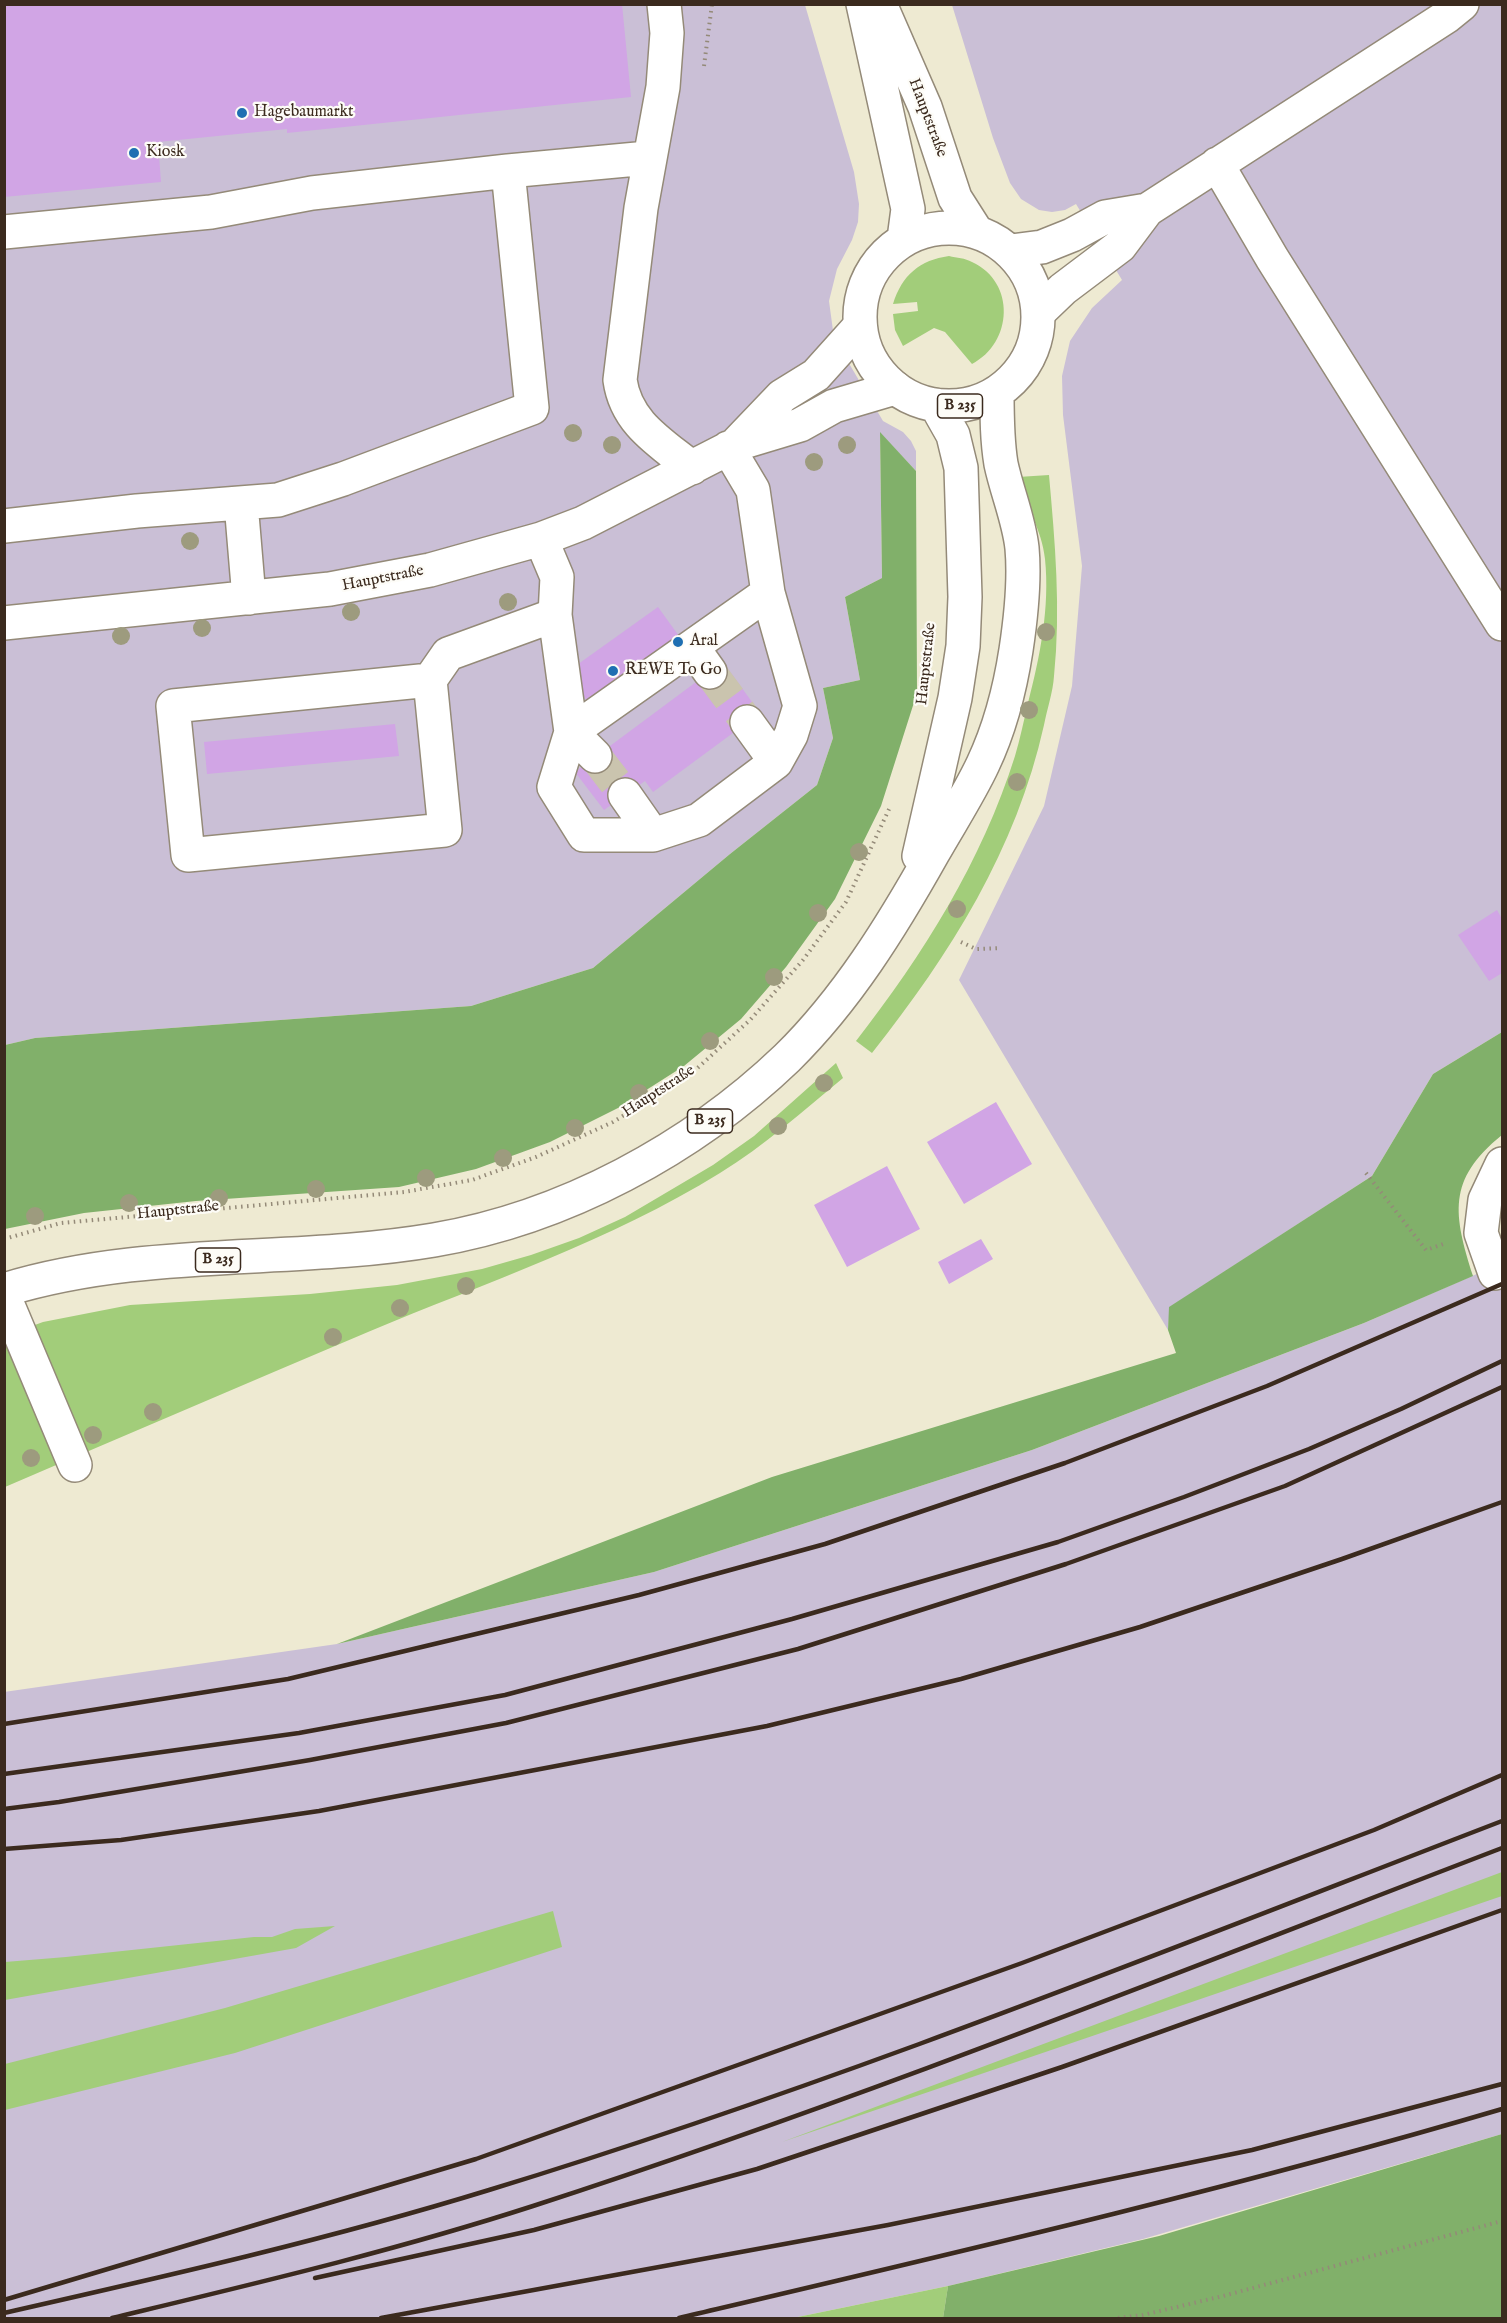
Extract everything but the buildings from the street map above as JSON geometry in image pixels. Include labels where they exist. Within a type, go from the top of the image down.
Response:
[{"type":"main road","points":[[664,4],[667,33],[663,87],[648,158],[620,380],[622,395],[636,421],[692,468]]},
{"type":"main road","name":"Hauptstraße","points":[[863,4],[908,209],[904,239]]},
{"type":"main road","name":"Hauptstraße","points":[[880,4],[925,107],[956,198],[975,231]]},
{"type":"main road","points":[[1039,312],[1063,289],[1120,246],[1147,210],[1446,17],[1462,4]]},
{"type":"main road","points":[[4,232],[211,212],[312,193],[648,158]]},
{"type":"main road","points":[[1217,164],[1272,258],[1503,624]]},
{"type":"main road","points":[[4,526],[137,511],[278,500],[532,408],[508,171]]},
{"type":"main road","points":[[1011,251],[1042,247],[1105,217],[1147,210]]},
{"type":"main road","name":"B 235","points":[[957,228],[975,231],[994,239],[1011,251],[1031,280],[1039,312],[1037,337],[1028,360],[1014,380],[997,393],[978,402],[957,406],[936,405],[915,399],[895,388],[882,376],[871,361],[864,344],[860,326],[861,301],[869,276],[884,255],[904,239],[921,231],[957,228]]},
{"type":"main road","name":"Hauptstraße","points":[[733,446],[782,396],[816,375],[860,326]]},
{"type":"main road","name":"Hauptstraße","points":[[4,623],[330,589],[430,570],[541,539],[583,523],[733,446],[800,425],[834,406],[895,388]]},
{"type":"main road","name":"Hauptstraße","points":[[4,1290],[27,1283],[119,1265],[295,1255],[433,1240],[473,1232],[533,1214],[591,1191],[645,1163],[745,1096],[789,1056],[865,965],[909,895],[984,763],[1008,697],[1021,600],[1022,546],[1001,464],[996,428],[997,393]]},
{"type":"main road","name":"Hauptstraße","points":[[909,895],[956,698],[963,646],[965,597],[961,468],[953,435],[936,405]]},
{"type":"main road","points":[[541,539],[556,577],[555,615],[571,732],[554,787],[584,835],[653,835],[699,820],[776,762],[791,735],[800,705],[768,593],[753,490],[733,446]]},
{"type":"main road","points":[[241,503],[249,598]]},
{"type":"main road","points":[[571,732],[701,660],[768,593]]},
{"type":"main road","points":[[430,681],[173,705],[188,855],[445,830],[430,681],[448,654],[555,615]]},
{"type":"main road","points":[[747,722],[776,762]]},
{"type":"main road","points":[[571,732],[595,756]]},
{"type":"main road","points":[[625,795],[653,835]]},
{"type":"main road","points":[[1496,1273],[1481,1233],[1485,1200],[1503,1164]]},
{"type":"main road","points":[[4,1296],[75,1465]]},
{"type":"path","name":"Hauptstraße","points":[[4,1239],[61,1222],[404,1192],[472,1180],[536,1157],[613,1122],[691,1074],[750,1020],[803,960],[846,902],[894,799]]},
{"type":"path","points":[[962,942],[975,949],[1001,948]]},
{"type":"path","points":[[1366,1173],[1426,1250],[1448,1243]]},
{"type":"path","points":[[1118,2319],[1223,2296],[1503,2220]]},
{"type":"shaded area","points":[[5,5],[805,5],[854,172],[859,204],[858,222],[852,240],[837,269],[829,301],[834,338],[883,421],[903,432],[911,441],[916,451],[916,471],[880,433],[882,578],[845,597],[860,680],[823,688],[833,738],[817,785],[593,968],[471,1006],[35,1038],[5,1045]]},
{"type":"shaded area","points":[[952,5],[1502,5],[1502,1032],[1433,1074],[1372,1176],[1170,1307],[1168,1330],[959,980],[1044,806],[1072,686],[1082,566],[1063,415],[1062,376],[1070,341],[1092,308],[1122,280],[1076,204],[1065,210],[1052,212],[1039,210],[1021,199],[1010,183],[993,138]]},
{"type":"shaded area","points":[[1502,1263],[1502,2134],[1143,2239],[948,2286],[793,2318],[5,2318],[4,1692],[337,1644],[654,1572],[1032,1450],[1364,1323]]},
{"type":"green space","points":[[949,256],[969,261],[986,271],[996,283],[1002,298],[1004,313],[1002,328],[986,354],[972,364],[945,332],[934,328],[903,346],[895,330],[893,314],[918,311],[917,302],[893,304],[901,285],[921,265]]},
{"type":"green space","points":[[880,432],[916,471],[917,693],[881,806],[835,899],[786,967],[741,1019],[684,1066],[618,1108],[550,1142],[476,1169],[399,1187],[196,1201],[84,1213],[5,1229],[5,1045],[35,1038],[471,1006],[593,968],[817,785],[833,738],[823,688],[860,680],[845,597],[882,578]]},
{"type":"green space","points":[[1049,475],[1056,576],[1056,651],[1052,688],[1032,771],[998,857],[977,898],[928,977],[872,1053],[856,1041],[904,975],[948,906],[986,833],[1015,756],[1040,650],[1046,595],[1043,548],[1018,477]]},
{"type":"green space","points":[[1502,1032],[1502,1135],[1471,1167],[1463,1183],[1459,1200],[1462,1235],[1473,1276],[1364,1323],[1032,1450],[654,1572],[337,1644],[772,1477],[1176,1353],[1168,1330],[1169,1307],[1372,1176],[1433,1074]]},
{"type":"green space","points":[[836,1063],[843,1078],[768,1140],[720,1173],[635,1220],[5,1487],[5,1336],[43,1322],[130,1305],[310,1294],[397,1285],[482,1269],[531,1255],[579,1238],[625,1217],[713,1165],[754,1136]]},
{"type":"green space","points":[[1502,1872],[1502,1896],[782,2142]]},
{"type":"green space","points":[[553,1911],[562,1947],[235,2053],[5,2110],[5,2064],[225,2008]]},
{"type":"green space","points":[[335,1926],[296,1948],[5,2000],[5,1962],[272,1937],[295,1929]]},
{"type":"green space","points":[[1502,2134],[1502,2318],[943,2318],[948,2286],[1159,2236]]},
{"type":"green space","points":[[948,2286],[943,2318],[793,2318]]},
{"type":"tunnel","points":[[710,672],[747,722]]},
{"type":"tunnel","points":[[595,756],[625,795]]},
{"type":"railway","points":[[4,1724],[288,1679],[639,1595],[825,1544],[1065,1463],[1267,1386],[1502,1284]]},
{"type":"railway","points":[[4,1774],[299,1733],[505,1695],[792,1619],[1058,1542],[1184,1497],[1309,1449],[1502,1361]]},
{"type":"railway","points":[[4,1809],[310,1760],[506,1723],[798,1649],[1066,1564],[1285,1486],[1502,1387]]},
{"type":"railway","points":[[4,1849],[121,1840],[319,1811],[767,1726],[961,1679],[1140,1627],[1502,1502]]},
{"type":"railway","points":[[4,2300],[476,2159],[1022,1963],[1374,1830],[1502,1775]]},
{"type":"railway","points":[[4,2313],[187,2271],[369,2225],[618,2149],[745,2106],[999,2014],[1502,1821]]},
{"type":"railway","points":[[112,2318],[428,2238],[655,2165],[899,2079],[1502,1848]]},
{"type":"railway","points":[[315,2278],[534,2230],[757,2169],[1062,2067],[1502,1910]]},
{"type":"railway","points":[[381,2318],[888,2225],[1252,2150],[1502,2084]]},
{"type":"railway","points":[[679,2318],[1195,2193],[1502,2109]]},
{"type":"place","name":"Hagebaumarkt","points":[[242,113]]},
{"type":"place","name":"Kiosk","points":[[134,153]]},
{"type":"place","name":"Aral","points":[[678,642]]},
{"type":"place","name":"REWE To Go","points":[[613,671]]}]
